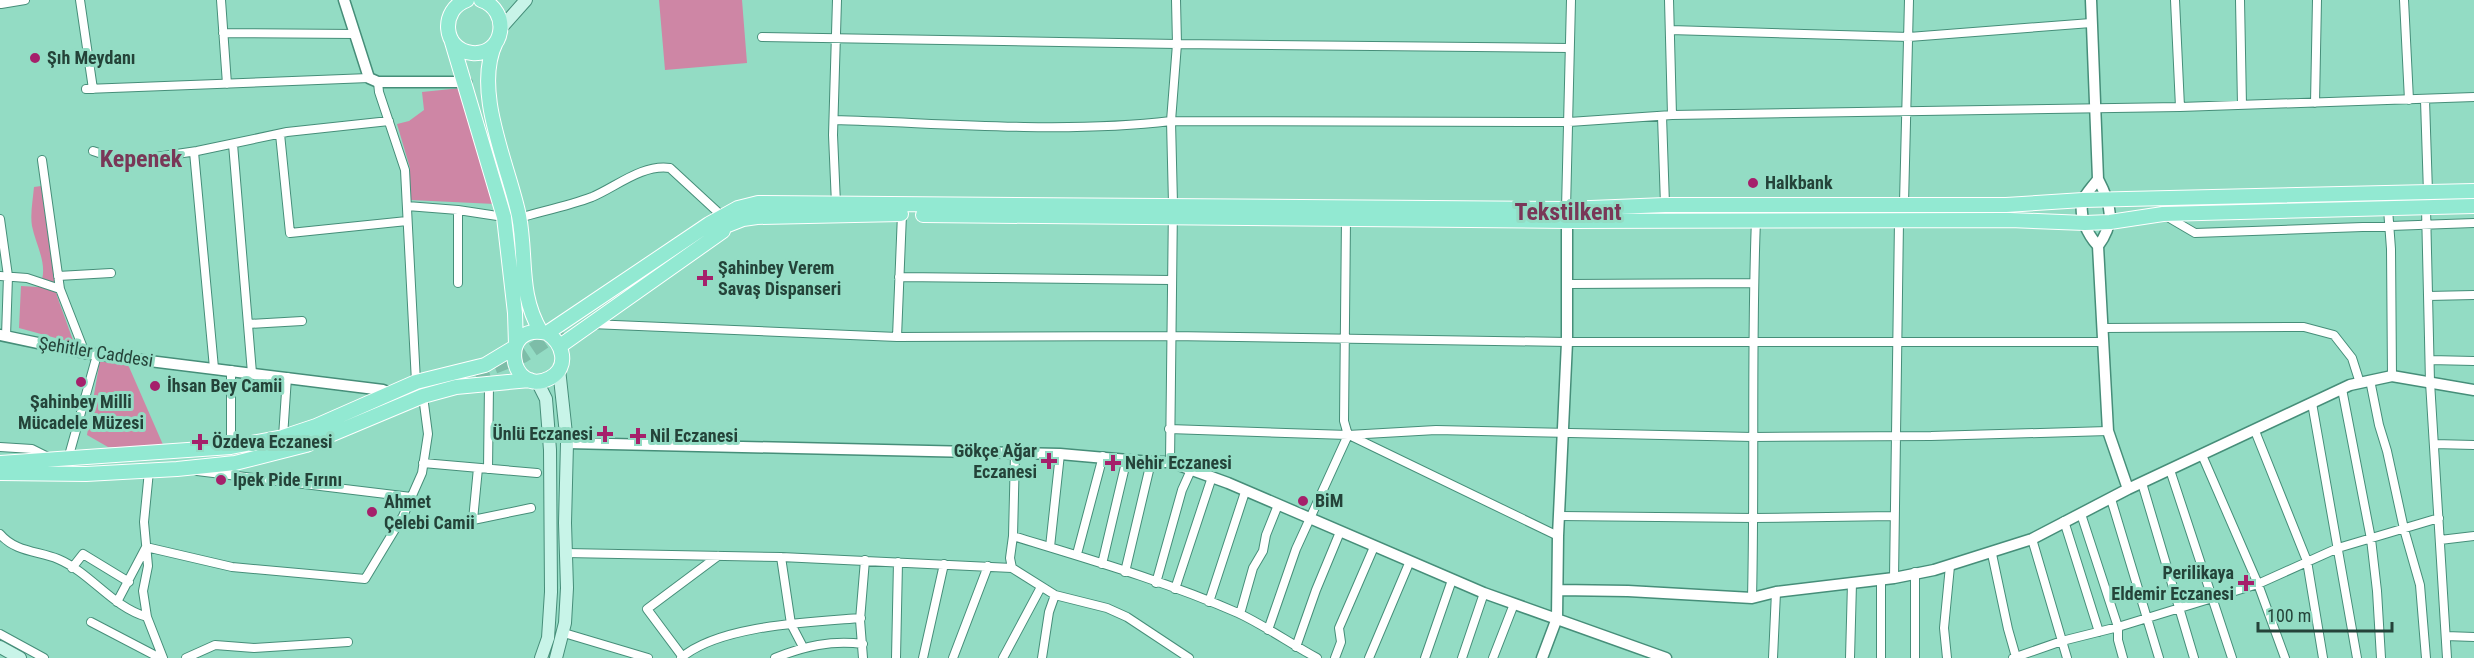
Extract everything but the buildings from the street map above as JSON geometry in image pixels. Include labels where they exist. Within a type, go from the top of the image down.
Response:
[{"type":"main road","points":[[441,0],[451,12]]},
{"type":"main road","points":[[467,0],[451,12],[447,22],[448,33],[466,82],[504,217],[515,313],[514,363],[523,376],[534,381],[546,399],[550,450],[551,592],[548,638],[541,658]]},
{"type":"main road","points":[[485,0],[498,11],[502,27]]},
{"type":"main road","points":[[526,0],[502,27],[489,57],[491,111],[519,218],[526,298],[531,314],[544,332],[555,338],[563,353],[559,369],[567,443],[567,588],[564,633],[556,658]]},
{"type":"main road","points":[[452,42],[466,52],[474,53],[483,52],[496,42]]},
{"type":"main road","points":[[701,235],[743,219],[757,217],[1173,211],[1346,219],[1567,215],[1665,205],[1904,203],[2006,205],[2083,200],[2474,191]]},
{"type":"main road","points":[[0,463],[231,447],[283,437],[316,426],[416,382],[485,365],[515,346],[522,337],[531,332],[544,332],[722,216],[738,208],[758,203],[1756,220],[2010,220],[2085,223],[2110,222],[2163,214],[2474,206]]},
{"type":"main road","points":[[568,326],[738,208]]},
{"type":"main road","points":[[560,346],[705,243],[741,221],[757,217]]},
{"type":"main road","points":[[0,473],[86,474],[235,463],[306,445],[423,396],[456,387],[547,380],[559,369]]},
{"type":"main road","points":[[0,473],[119,464],[221,453],[267,445]]},
{"type":"main road","points":[[25,461],[119,464]]},
{"type":"main road","points":[[0,647],[20,658]]},
{"type":"street","points":[[0,1],[1,4],[25,0]]},
{"type":"street","points":[[80,0],[89,89],[374,80],[466,82]]},
{"type":"street","points":[[221,0],[227,84]]},
{"type":"street","points":[[344,0],[355,34],[379,92],[405,170],[416,382]]},
{"type":"street","points":[[836,204],[834,120],[837,0]]},
{"type":"street","points":[[1170,462],[1173,211],[1171,121],[1177,44],[1176,0]]},
{"type":"street","points":[[1542,658],[1557,618],[1558,536],[1567,342],[1571,0]]},
{"type":"street","points":[[1669,0],[1672,115]]},
{"type":"street","points":[[1904,203],[1909,0]]},
{"type":"street","points":[[2091,0],[2098,179],[2109,200],[2110,222],[2109,231],[2098,246]]},
{"type":"street","points":[[2175,0],[2180,107]]},
{"type":"street","points":[[2240,0],[2242,105]]},
{"type":"street","points":[[2315,103],[2317,0]]},
{"type":"street","points":[[2404,0],[2409,100]]},
{"type":"street","points":[[1670,30],[1909,37],[2091,23]]},
{"type":"street","points":[[223,33],[355,34]]},
{"type":"street","points":[[762,37],[1569,48]]},
{"type":"street","points":[[834,120],[1116,126],[1171,121],[1569,122],[1672,115],[2095,109],[2474,97]]},
{"type":"street","points":[[2425,100],[2430,382],[2447,658]]},
{"type":"street","points":[[1662,116],[1665,205]]},
{"type":"street","points":[[93,151],[129,161],[194,152],[280,134],[389,121]]},
{"type":"street","points":[[280,134],[290,233],[408,221]]},
{"type":"street","points":[[233,144],[252,372]]},
{"type":"street","points":[[194,152],[214,368]]},
{"type":"street","points":[[42,160],[60,289],[85,353]]},
{"type":"street","points":[[519,218],[591,197],[642,171],[660,166],[670,168],[722,216]]},
{"type":"street","points":[[2098,179],[2083,200],[2085,223],[2088,234],[2098,246],[2108,431],[2128,489]]},
{"type":"street","points":[[407,206],[504,217]]},
{"type":"street","points":[[2388,209],[2391,249],[2392,376]]},
{"type":"street","points":[[458,210],[458,283]]},
{"type":"street","points":[[897,337],[902,214]]},
{"type":"street","points":[[2163,214],[2195,233],[2474,223]]},
{"type":"street","points":[[0,219],[4,276],[3,335]]},
{"type":"street","points":[[1268,630],[1296,549],[1348,435],[1344,421],[1346,219]]},
{"type":"street","points":[[1752,598],[1754,518],[1752,342],[1756,220]]},
{"type":"street","points":[[1894,578],[1899,221]]},
{"type":"street","points":[[58,276],[111,273]]},
{"type":"street","points":[[4,276],[27,278],[60,289]]},
{"type":"street","points":[[898,277],[1171,280]]},
{"type":"street","points":[[1568,284],[1753,283]]},
{"type":"street","points":[[2428,296],[2474,295]]},
{"type":"street","points":[[248,324],[302,321]]},
{"type":"street","points":[[590,324],[897,337],[1171,336],[1567,342],[2103,342]]},
{"type":"street","points":[[2102,328],[2304,327],[2334,335],[2352,358],[2365,381],[2387,450],[2404,529],[2420,585],[2426,658]]},
{"type":"street","name":"Şehitler Caddesi","points":[[3,335],[97,355],[252,372],[383,390],[390,393]]},
{"type":"street","points":[[68,459],[97,355]]},
{"type":"street","points":[[2430,360],[2474,361]]},
{"type":"street","points":[[231,370],[231,447]]},
{"type":"street","points":[[1558,590],[1628,591],[1752,598],[1776,592],[1894,578],[1950,566],[2032,539],[2128,489],[2342,389],[2365,381],[2392,376],[2474,390]]},
{"type":"street","points":[[283,437],[287,377]]},
{"type":"street","points":[[488,469],[489,385]]},
{"type":"street","points":[[2342,389],[2371,539],[2381,658]]},
{"type":"street","points":[[390,393],[399,406]]},
{"type":"street","points":[[146,547],[232,567],[365,579],[403,516],[423,463],[428,434],[423,396]]},
{"type":"street","points":[[2312,404],[2357,658]]},
{"type":"street","points":[[1169,429],[1348,435],[1436,430],[1753,437],[2108,431]]},
{"type":"street","points":[[2254,431],[2307,561],[2323,658]]},
{"type":"street","points":[[1348,435],[1558,536]]},
{"type":"street","points":[[567,443],[1060,454],[1170,462],[1212,477],[1484,593],[1557,618],[1647,655],[1666,658]]},
{"type":"street","points":[[2434,444],[2474,445]]},
{"type":"street","points":[[0,447],[32,449],[53,460]]},
{"type":"street","points":[[1012,568],[1010,558],[1013,536],[1015,453]]},
{"type":"street","points":[[1050,547],[1060,454]]},
{"type":"street","points":[[2202,455],[2258,584],[2285,658]]},
{"type":"street","points":[[1077,554],[1103,456]]},
{"type":"street","points":[[1102,564],[1127,458]]},
{"type":"street","points":[[1125,572],[1151,462]]},
{"type":"street","points":[[423,463],[537,473]]},
{"type":"street","points":[[478,468],[473,520],[531,508]]},
{"type":"street","points":[[177,469],[411,497]]},
{"type":"street","points":[[1156,583],[1178,500],[1191,470]]},
{"type":"street","points":[[2170,470],[2232,658]]},
{"type":"street","points":[[149,471],[144,522],[148,566],[143,591],[147,617],[161,658]]},
{"type":"street","points":[[1175,589],[1212,477]]},
{"type":"street","points":[[2142,483],[2194,658]]},
{"type":"street","points":[[1209,602],[1228,546],[1229,535],[1245,492]]},
{"type":"street","points":[[2110,499],[2159,658]]},
{"type":"street","points":[[1240,614],[1253,568],[1263,551],[1266,535],[1278,505]]},
{"type":"street","points":[[2081,514],[2118,627],[2118,640],[2123,658]]},
{"type":"street","points":[[1560,516],[1754,518],[1894,516]]},
{"type":"street","points":[[1992,554],[2015,658],[2062,641],[2118,627],[2258,584],[2338,548],[2439,518]]},
{"type":"street","points":[[2064,521],[2098,632]]},
{"type":"street","points":[[1296,647],[1340,532]]},
{"type":"street","points":[[0,534],[7,542],[58,559],[135,614],[147,617]]},
{"type":"street","points":[[1013,536],[1077,554],[1240,614],[1317,658]]},
{"type":"street","points":[[2440,540],[2474,536]]},
{"type":"street","points":[[2032,539],[2067,658]]},
{"type":"street","points":[[1335,658],[1341,642],[1340,628],[1374,546]]},
{"type":"street","points":[[117,602],[146,547]]},
{"type":"street","points":[[566,553],[781,557],[1012,568],[1055,595],[1107,608],[1127,617],[1180,656],[1189,658]]},
{"type":"street","points":[[72,568],[83,554],[129,582]]},
{"type":"street","points":[[718,556],[647,609],[682,657],[693,649],[718,638],[791,624],[861,618]]},
{"type":"street","points":[[781,557],[791,624],[803,647]]},
{"type":"street","points":[[863,658],[861,618],[865,560]]},
{"type":"street","points":[[1369,658],[1410,561]]},
{"type":"street","points":[[896,658],[898,562]]},
{"type":"street","points":[[923,658],[944,564]]},
{"type":"street","points":[[953,658],[988,566]]},
{"type":"street","points":[[1947,658],[1944,628],[1950,566]]},
{"type":"street","points":[[1915,572],[1915,658]]},
{"type":"street","points":[[1425,658],[1452,580]]},
{"type":"street","points":[[1881,580],[1881,658]]},
{"type":"street","points":[[1850,658],[1852,583]]},
{"type":"street","points":[[1003,658],[1041,587]]},
{"type":"street","points":[[1773,658],[1776,592]]},
{"type":"street","points":[[1462,658],[1484,593]]},
{"type":"street","points":[[1042,658],[1048,612],[1055,595]]},
{"type":"street","points":[[1493,658],[1514,604]]},
{"type":"street","points":[[91,622],[161,658]]},
{"type":"street","points":[[564,633],[648,658]]},
{"type":"street","points":[[0,634],[44,658]]},
{"type":"street","points":[[2446,636],[2474,637]]},
{"type":"street","points":[[186,658],[215,645],[254,648],[348,642]]},
{"type":"street","points":[[775,658],[803,647],[824,643],[863,644]]},
{"type":"shaded area","points":[[659,0],[742,0],[747,63],[665,70]]},
{"type":"shaded area","points":[[461,88],[495,204],[410,200],[410,168],[397,124],[409,121],[424,110],[422,92]]},
{"type":"shaded area","points":[[41,186],[57,296],[74,343],[19,328],[21,286],[39,287],[42,279],[43,264],[31,217],[34,187]]},
{"type":"shaded area","points":[[100,360],[126,360],[164,447],[108,447],[87,435]]},
{"type":"tunnel","points":[[475,374],[523,356],[562,330]]},
{"type":"tunnel","points":[[384,403],[444,381]]},
{"type":"place","name":"Şıh Meydanı","points":[[35,58]]},
{"type":"place","name":"Halkbank","points":[[1753,183]]},
{"type":"place","name":"Şahinbey Verem Savaş Dispanseri","points":[[705,278]]},
{"type":"place","name":"Şahinbey Milli Mücadele Müzesi","points":[[81,382]]},
{"type":"place","name":"İhsan Bey Camii","points":[[155,386]]},
{"type":"place","name":"Ünlü Eczanesi","points":[[605,434]]},
{"type":"place","name":"Nil Eczanesi","points":[[638,436]]},
{"type":"place","name":"Özdeva Eczanesi","points":[[200,442]]},
{"type":"place","name":"Gökçe Ağar Eczanesi","points":[[1049,461]]},
{"type":"place","name":"Nehir Eczanesi","points":[[1113,463]]},
{"type":"place","name":"Ipek Pide Fırını","points":[[221,480]]},
{"type":"place","name":"BiM","points":[[1303,501]]},
{"type":"place","name":"Ahmet Çelebi Camii","points":[[372,512]]},
{"type":"place","name":"Perilikaya Eldemir Eczanesi","points":[[2246,583]]},
{"type":"district","name":"Kepenek","points":[[141,159]]},
{"type":"district","name":"Tekstilkent","points":[[1568,212]]}]
